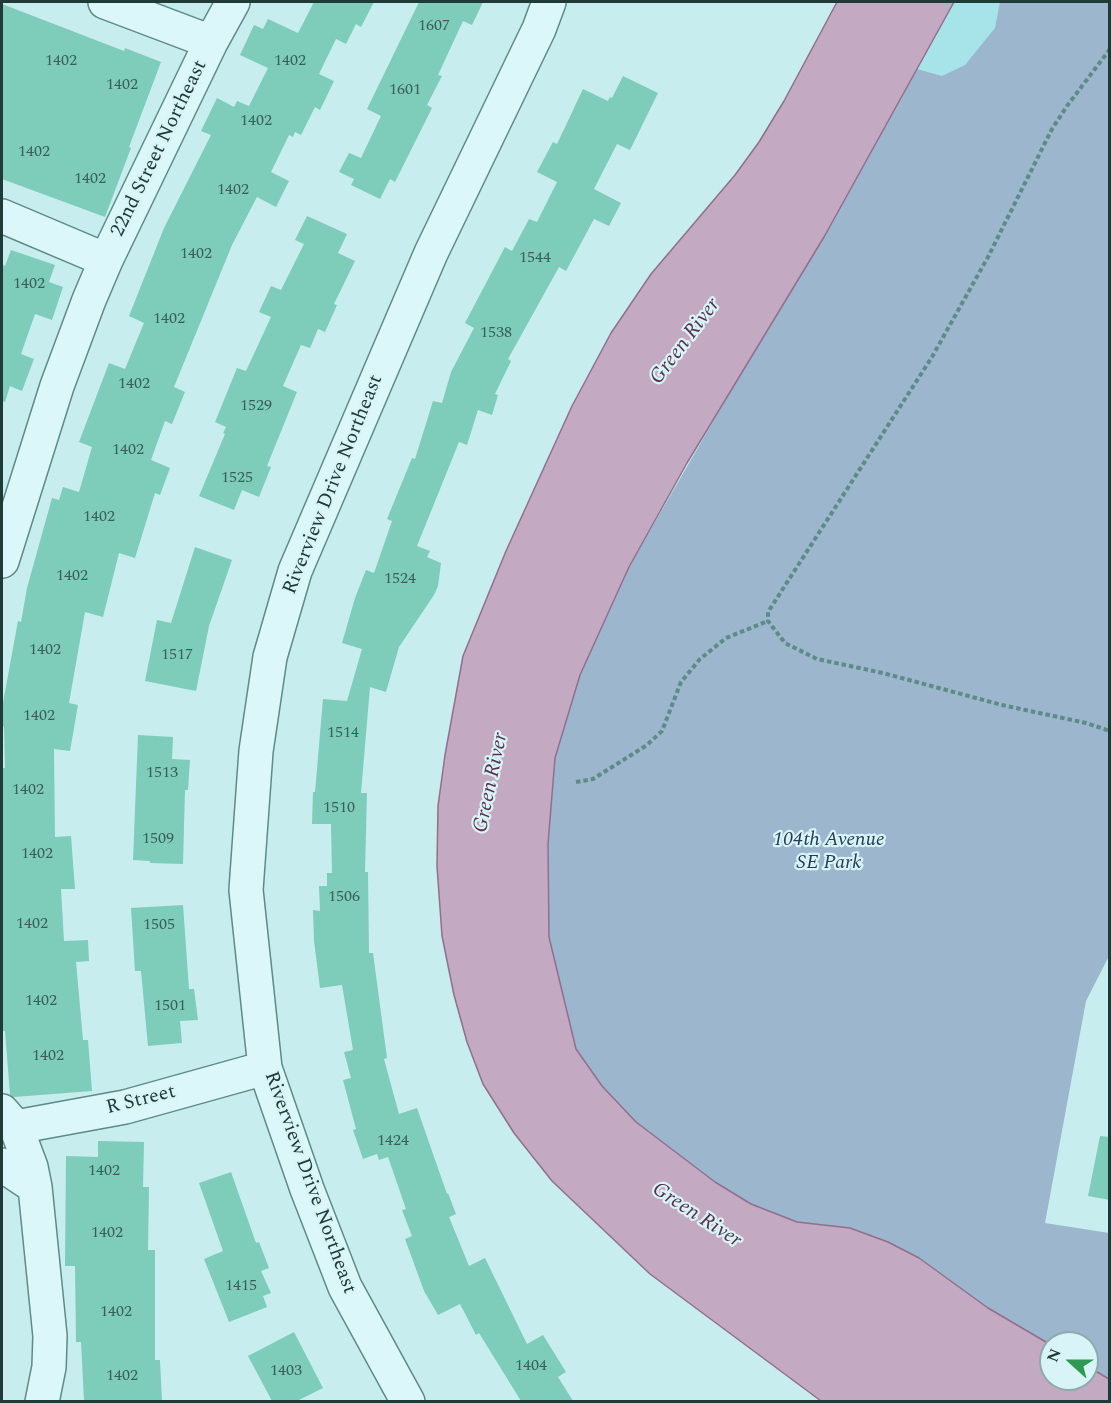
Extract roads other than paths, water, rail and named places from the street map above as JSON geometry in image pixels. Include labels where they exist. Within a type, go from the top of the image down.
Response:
[{"type":"street","name":"22nd Street Northeast","points":[[2,561],[57,386],[106,260],[211,42],[105,2]]},
{"type":"street","points":[[211,42],[233,2]]},
{"type":"street","name":"Riverview Drive Northeast","points":[[407,1401],[345,1287],[307,1189],[265,1068],[246,890],[256,751],[270,657],[295,571],[431,253],[539,29],[549,2]]},
{"type":"street","name":"22nd Street Northeast","points":[[2,216],[106,260]]},
{"type":"street","name":"R Street","points":[[9,1119],[125,1107],[265,1068]]},
{"type":"street","points":[[9,1119],[31,1167],[35,1187],[50,1336],[49,1367],[42,1401]]},
{"type":"street","points":[[2,1165],[35,1187]]},
{"type":"water","name":"Green River","points":[[837,2],[954,2],[824,237],[687,463],[629,567],[580,675],[555,758],[548,844],[549,937],[576,1049],[602,1086],[636,1122],[715,1182],[751,1204],[797,1222],[850,1228],[888,1242],[919,1258],[988,1308],[1039,1338],[1039,1391],[1099,1391],[1099,1373],[1109,1379],[1109,1401],[821,1401],[650,1274],[552,1181],[514,1133],[483,1084],[467,1042],[454,995],[442,936],[437,866],[438,806],[463,656],[506,551],[572,406],[611,333],[651,274],[735,175],[784,101]]},
{"type":"park label","name":"104th Avenue SE Park","points":[[829,852]]}]
